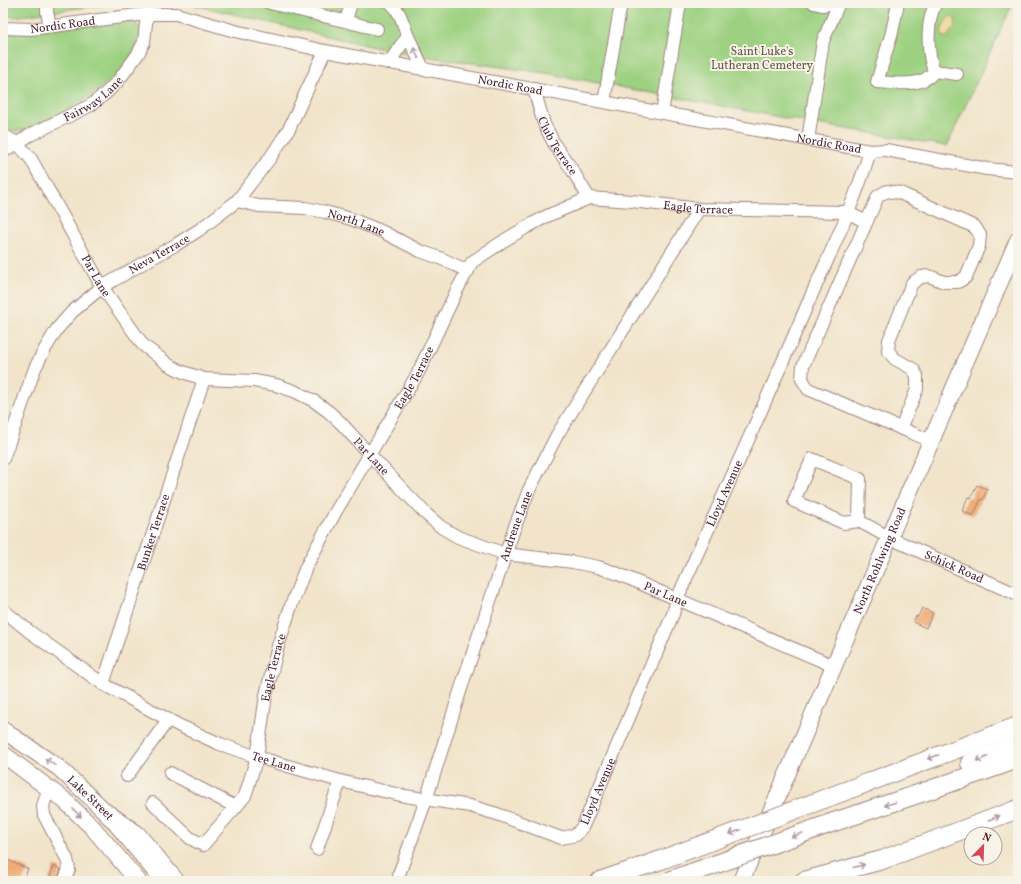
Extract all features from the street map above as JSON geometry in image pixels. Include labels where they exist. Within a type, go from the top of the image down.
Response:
[{"type":"highway","points":[[970,743],[1018,720]]},
{"type":"highway","points":[[600,881],[661,860],[1018,726]]},
{"type":"highway","points":[[927,792],[964,765],[1018,745]]},
{"type":"highway","points":[[669,881],[834,822],[927,792],[1018,759]]},
{"type":"highway","points":[[806,880],[882,860],[1018,809]]},
{"type":"highway","points":[[109,815],[137,835],[175,881]]},
{"type":"main road","name":"North Rohlwing Road","points":[[742,881],[1018,240]]},
{"type":"main road","name":"Lake Street","points":[[3,730],[59,768],[109,815],[163,881]]},
{"type":"main road","name":"Lake Street","points":[[3,754],[64,800],[93,828],[138,881]]},
{"type":"street","points":[[47,3],[46,12],[50,26]]},
{"type":"street","points":[[270,3],[377,29]]},
{"type":"street","points":[[346,21],[351,3]]},
{"type":"street","points":[[391,3],[397,9],[406,27],[408,37],[424,70]]},
{"type":"street","points":[[604,102],[621,3]]},
{"type":"street","points":[[662,113],[680,3]]},
{"type":"street","points":[[814,3],[822,5],[834,3]]},
{"type":"street","points":[[808,140],[823,41],[839,3]]},
{"type":"street","points":[[898,3],[892,32],[877,82],[914,83],[931,76],[934,70]]},
{"type":"street","points":[[934,70],[930,61],[929,42],[932,10],[936,3]]},
{"type":"street","name":"Nordic Road","points":[[3,28],[31,29],[147,14],[176,14],[241,32],[325,51],[424,70],[870,151],[886,150],[987,169],[1018,172]]},
{"type":"street","name":"Fairway Lane","points":[[3,152],[17,143],[91,105],[114,85],[129,68],[144,42],[147,14]]},
{"type":"street","points":[[389,63],[408,37]]},
{"type":"street","name":"Neva Terrace","points":[[3,459],[35,368],[44,349],[57,329],[72,312],[102,287],[177,244],[237,201],[270,158],[289,129],[325,51]]},
{"type":"street","points":[[934,70],[957,74]]},
{"type":"street","name":"Club Terrace","points":[[534,89],[544,124],[589,198]]},
{"type":"street","name":"Par Lane","points":[[3,135],[17,143],[31,159],[102,287],[143,345],[168,365],[204,379],[254,381],[276,385],[294,391],[314,401],[341,423],[414,503],[441,526],[458,537],[505,554],[573,562],[616,572],[834,666]]},
{"type":"street","name":"Lloyd Avenue","points":[[576,834],[583,826],[673,614],[677,599],[847,212],[866,166],[870,151]]},
{"type":"street","points":[[901,428],[917,389],[918,376],[913,369],[895,359],[888,350],[889,340],[912,283],[921,277],[929,276],[944,282],[958,282],[966,277],[979,246],[980,235],[975,227],[900,193],[887,191],[878,196],[866,222],[803,366],[802,379],[808,389],[931,441]]},
{"type":"street","name":"Eagle Terrace","points":[[153,803],[190,838],[203,845],[245,796],[257,757],[270,678],[278,646],[306,567],[321,537],[418,373],[457,290],[472,262],[505,240],[547,216],[589,198],[632,200],[698,209],[847,212]]},
{"type":"street","name":"North Lane","points":[[237,201],[258,206],[305,208],[350,219],[382,231],[420,251],[440,258],[468,271]]},
{"type":"street","name":"Andrene Lane","points":[[399,874],[426,800],[505,554],[529,490],[558,435],[698,209]]},
{"type":"street","points":[[847,212],[866,222]]},
{"type":"street","name":"Bunker Terrace","points":[[103,684],[204,379]]},
{"type":"street","points":[[812,459],[860,479],[859,521],[844,523],[794,502],[812,459]]},
{"type":"street","name":"Schick Road","points":[[859,521],[890,538],[1018,595]]},
{"type":"street","name":"Tee Lane","points":[[3,610],[30,632],[103,684],[168,720],[220,744],[257,757],[340,781],[405,796],[462,805],[490,812],[561,838],[576,834]]},
{"type":"street","points":[[127,776],[168,720]]},
{"type":"street","points":[[170,773],[236,807]]},
{"type":"street","points":[[317,849],[340,781]]},
{"type":"street","points":[[49,788],[43,806],[44,815],[67,859],[69,869],[64,881]]},
{"type":"green space","points":[[3,3],[116,3],[14,17],[3,14]]},
{"type":"green space","name":"Saint Luke's Lutheran Cemetery","points":[[186,3],[1013,3],[947,146],[806,122],[545,73],[382,49]]},
{"type":"green space","points":[[128,21],[139,26],[141,32],[140,39],[128,61],[114,77],[96,92],[63,112],[29,129],[17,131],[3,129],[3,33]]},
{"type":"sand","points":[[950,16],[955,19],[956,22],[947,37],[943,37],[941,33],[942,29]]},
{"type":"building","points":[[977,485],[987,489],[983,500],[981,499],[973,516],[962,511],[968,497],[971,498]]},
{"type":"building","points":[[922,608],[933,613],[926,628],[913,622],[916,616],[918,617]]},
{"type":"building","points":[[3,858],[28,869],[23,881],[3,881]]},
{"type":"building","points":[[54,866],[61,869],[57,881],[48,881]]}]
